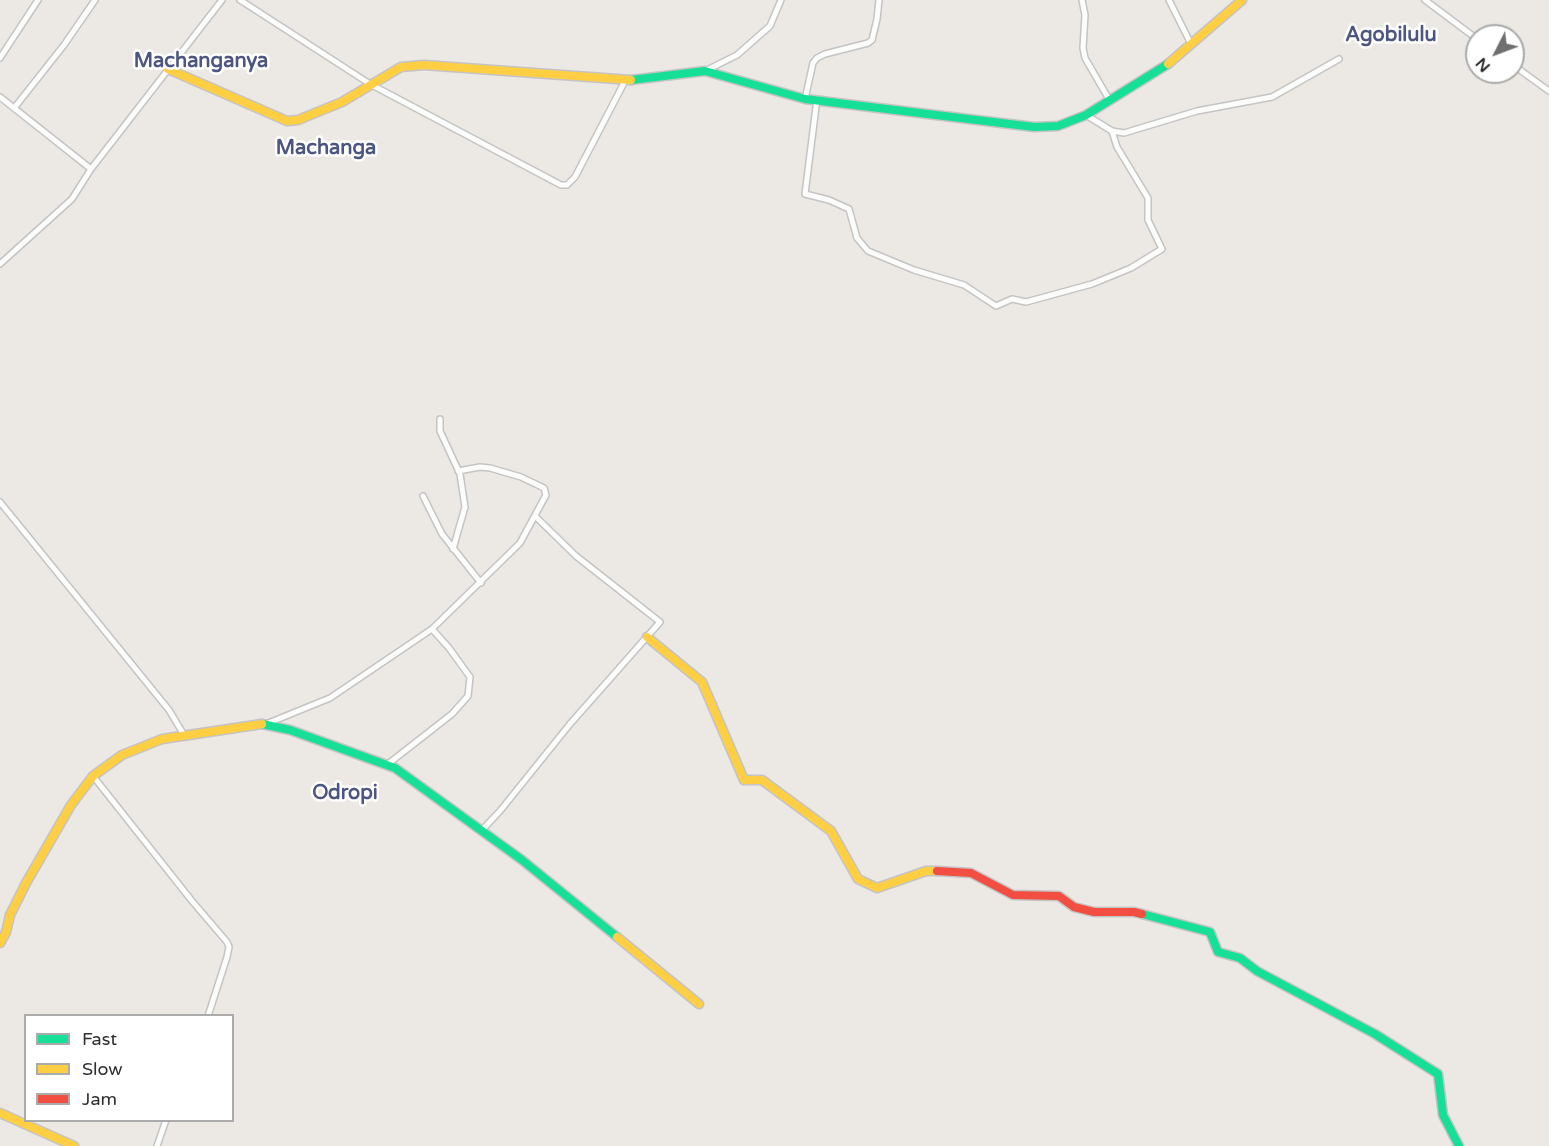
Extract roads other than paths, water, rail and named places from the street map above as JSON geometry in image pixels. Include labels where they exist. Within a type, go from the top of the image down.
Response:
[{"type":"street","points":[[0,58],[38,0]]},
{"type":"street","points":[[15,107],[95,0]]},
{"type":"street","points":[[0,264],[72,199],[91,169],[222,0]]},
{"type":"street","points":[[240,0],[370,84],[561,185],[567,185],[575,177],[625,81]]},
{"type":"street","points":[[168,69],[287,121],[298,120],[342,102],[401,67],[424,66],[625,81],[705,71],[737,55],[770,26],[781,0]]},
{"type":"street","points":[[805,99],[813,63],[817,58],[872,40],[879,0]]},
{"type":"street","points":[[1082,0],[1085,15],[1083,48],[1085,58],[1110,101]]},
{"type":"street","points":[[1169,0],[1191,44]]},
{"type":"street","points":[[705,71],[805,99],[1035,127],[1058,126],[1086,115],[1169,63],[1242,0]]},
{"type":"street","points":[[1425,0],[1465,30]]},
{"type":"street","points":[[1086,115],[1112,131],[1124,132],[1197,111],[1272,97],[1339,59]]},
{"type":"street","points":[[1525,74],[1549,91]]},
{"type":"street","points":[[0,97],[91,169]]},
{"type":"street","points":[[816,99],[804,194],[829,200],[849,209],[857,238],[868,251],[914,270],[964,285],[996,306],[1012,299],[1026,302],[1092,284],[1131,268],[1162,249],[1148,220],[1148,198],[1117,147],[1112,131]]},
{"type":"street","points":[[440,419],[440,431],[458,471],[465,507],[453,549]]},
{"type":"street","points":[[0,943],[10,915],[26,883],[71,805],[93,776],[122,755],[138,747],[184,735],[264,724],[330,698],[432,629],[520,543],[546,495],[544,488],[521,477],[490,468],[480,467],[458,471]]},
{"type":"street","points":[[423,496],[437,525],[453,549],[481,583]]},
{"type":"street","points":[[0,502],[169,710],[184,735]]},
{"type":"street","points":[[482,830],[570,724],[660,622],[576,556],[535,516]]},
{"type":"street","points":[[388,764],[452,714],[468,696],[470,676],[432,629]]},
{"type":"street","points":[[647,638],[702,682],[744,780],[762,780],[831,831],[858,879],[877,888],[926,871],[971,873],[1013,896],[1059,896],[1074,907],[1094,912],[1134,912],[1210,932],[1218,952],[1240,958],[1257,971],[1375,1034],[1438,1074],[1443,1115],[1459,1146]]},
{"type":"street","points":[[264,724],[290,730],[388,764],[522,860],[699,1004]]},
{"type":"street","points":[[93,776],[227,942],[229,947],[227,957],[209,1014]]},
{"type":"street","points":[[0,1113],[74,1146]]},
{"type":"street","points":[[157,1146],[165,1122]]},
{"type":"district","name":"Agobilulu","points":[[1391,36]]},
{"type":"district","name":"Machanganya","points":[[201,62]]},
{"type":"district","name":"Machanga","points":[[326,149]]},
{"type":"district","name":"Odropi","points":[[345,794]]}]
